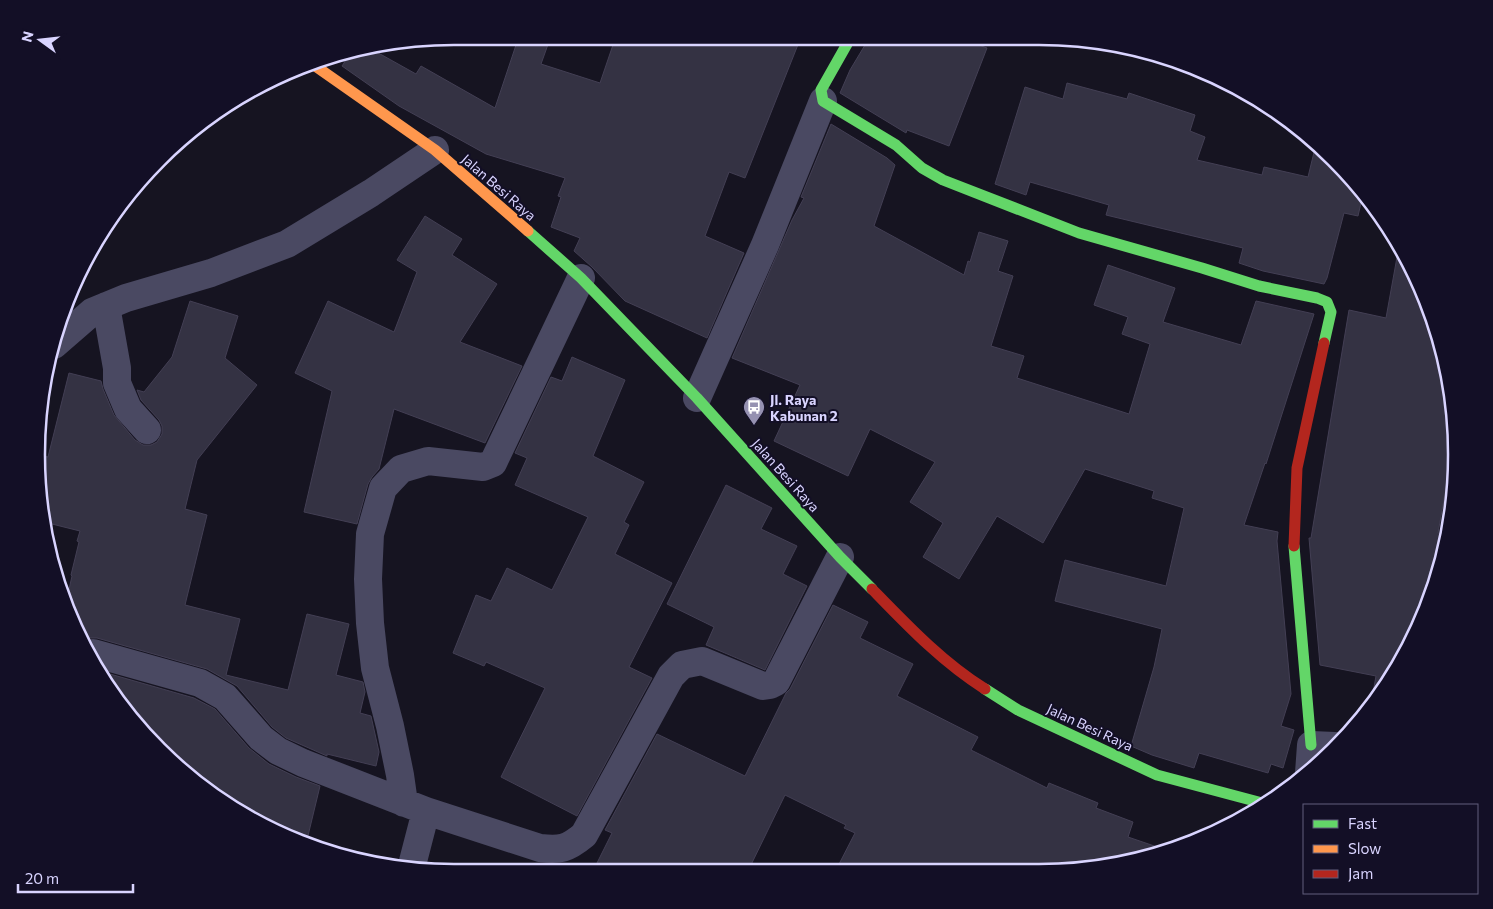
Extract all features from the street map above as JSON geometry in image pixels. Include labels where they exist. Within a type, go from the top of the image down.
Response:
[{"type":"street","points":[[697,398],[765,245],[823,101],[821,90],[846,45]]},
{"type":"street","name":"Jalan Besi Raya","points":[[319,68],[435,150],[582,278],[697,398],[840,557],[928,646],[969,679],[1018,710],[1157,775],[1256,801]]},
{"type":"street","points":[[823,101],[896,145],[922,168],[943,180],[1079,233],[1259,286],[1318,298],[1328,302],[1332,312],[1297,468],[1293,540],[1323,746]]},
{"type":"street","points":[[63,338],[92,312],[106,306],[148,291],[211,273],[287,244],[435,150]]},
{"type":"street","points":[[412,861],[415,807],[400,776],[390,726],[375,668],[370,614],[368,579],[370,534],[383,488],[402,470],[428,461],[483,467],[493,463],[582,278]]},
{"type":"street","points":[[106,306],[117,368],[117,384],[128,409],[147,430]]},
{"type":"street","points":[[97,654],[200,683],[213,689],[225,697],[261,738],[278,752],[303,763],[415,807],[540,848],[556,850],[571,846],[584,835],[671,676],[682,665],[702,661],[764,686],[776,682],[840,557]]},
{"type":"building","points":[[516,45],[548,45],[541,64],[600,83],[613,45],[798,45],[745,178],[729,172],[705,236],[744,253],[707,338],[625,301],[574,251],[580,238],[551,227],[561,197],[558,196],[565,178],[486,154],[399,106],[342,66],[346,60],[378,53],[416,74],[421,66],[495,108]]},
{"type":"building","points":[[865,45],[979,45],[987,48],[949,146],[907,130],[906,133],[840,93],[850,70]]},
{"type":"building","points":[[1067,83],[1127,99],[1129,93],[1195,115],[1190,131],[1205,137],[1197,160],[1262,175],[1264,167],[1308,177],[1314,152],[1346,184],[1361,203],[1358,216],[1344,213],[1324,284],[1263,271],[1239,263],[1243,248],[1106,215],[1109,205],[1030,182],[1026,195],[995,184],[1025,87],[1063,99]]},
{"type":"building","points":[[831,124],[887,158],[895,165],[874,226],[964,275],[979,232],[1008,241],[998,271],[1013,276],[991,346],[1024,356],[1017,378],[1129,414],[1150,344],[1122,334],[1128,317],[1094,305],[1108,265],[1175,288],[1163,322],[1241,345],[1256,301],[1314,314],[1266,464],[1244,525],[1278,532],[1277,541],[1291,694],[1281,726],[1294,730],[1283,768],[1271,764],[1268,773],[1199,753],[1194,768],[1152,755],[1131,746],[1154,667],[1162,629],[1055,601],[1065,560],[1166,586],[1184,508],[1152,498],[1154,491],[1085,469],[1043,543],[997,516],[959,579],[923,557],[943,523],[910,502],[935,462],[870,429],[848,476],[774,441],[800,385],[732,358],[792,220],[804,198],[801,197]]},
{"type":"building","points":[[425,216],[462,239],[452,255],[497,284],[460,342],[522,366],[485,443],[394,409],[379,469],[368,484],[357,524],[304,512],[332,391],[295,373],[328,301],[394,332],[417,272],[397,260]]},
{"type":"building","points":[[1397,257],[1417,298],[1434,349],[1444,401],[1448,454],[1446,486],[1438,533],[1440,534],[1426,586],[1406,636],[1374,689],[1376,676],[1320,665],[1309,538],[1311,538],[1349,310],[1386,318]]},
{"type":"building","points":[[190,301],[238,316],[225,358],[257,385],[197,460],[185,509],[207,515],[185,605],[240,619],[226,675],[288,690],[307,614],[349,624],[336,675],[363,682],[365,692],[360,713],[371,716],[379,752],[376,766],[327,754],[327,756],[286,738],[272,727],[237,686],[207,669],[97,638],[89,639],[87,636],[69,591],[80,531],[51,524],[46,481],[45,457],[48,457],[69,373],[101,381],[114,415],[135,440],[143,445],[151,445],[157,442],[162,434],[162,426],[141,400],[137,390],[144,392],[172,357]]},
{"type":"building","points":[[572,357],[625,380],[593,456],[644,482],[624,522],[629,525],[615,554],[672,583],[629,667],[652,678],[577,816],[501,777],[545,688],[486,662],[484,666],[453,653],[476,595],[491,601],[507,568],[552,590],[588,517],[515,485],[527,458],[515,453],[551,377],[562,381]]},
{"type":"building","points":[[726,485],[772,508],[761,529],[797,546],[783,574],[807,586],[765,670],[706,645],[714,627],[667,604]]},
{"type":"building","points":[[833,605],[868,622],[860,638],[913,664],[897,696],[978,737],[971,750],[1047,788],[1049,783],[1098,803],[1096,808],[1133,822],[1128,837],[1156,846],[1118,856],[1065,863],[839,864],[855,833],[844,828],[846,825],[785,795],[751,864],[596,864],[612,833],[605,830],[657,734],[745,776],[786,693],[790,689]]},
{"type":"building","points":[[109,674],[194,698],[215,709],[249,748],[269,764],[320,786],[308,837],[273,822],[227,795],[184,762],[147,725]]},
{"type":"traffic: fast","points":[[846,45],[821,90],[823,101],[896,145],[922,168],[943,180],[1079,233],[1259,286],[1317,298],[1327,302],[1331,312],[1324,343]]},
{"type":"traffic: fast","points":[[528,231],[581,278],[697,398],[840,557],[872,589]]},
{"type":"traffic: fast","points":[[1294,546],[1311,745]]},
{"type":"traffic: fast","points":[[985,689],[1018,710],[1157,775],[1256,801]]},
{"type":"traffic: slow","points":[[319,68],[435,150],[528,231]]},
{"type":"traffic: jam","points":[[1294,546],[1297,468],[1324,343]]},
{"type":"traffic: jam","points":[[872,589],[940,655],[985,689]]},
{"type":"place","name":"Jl. Raya Kabunan 2","points":[[754,426]]}]
